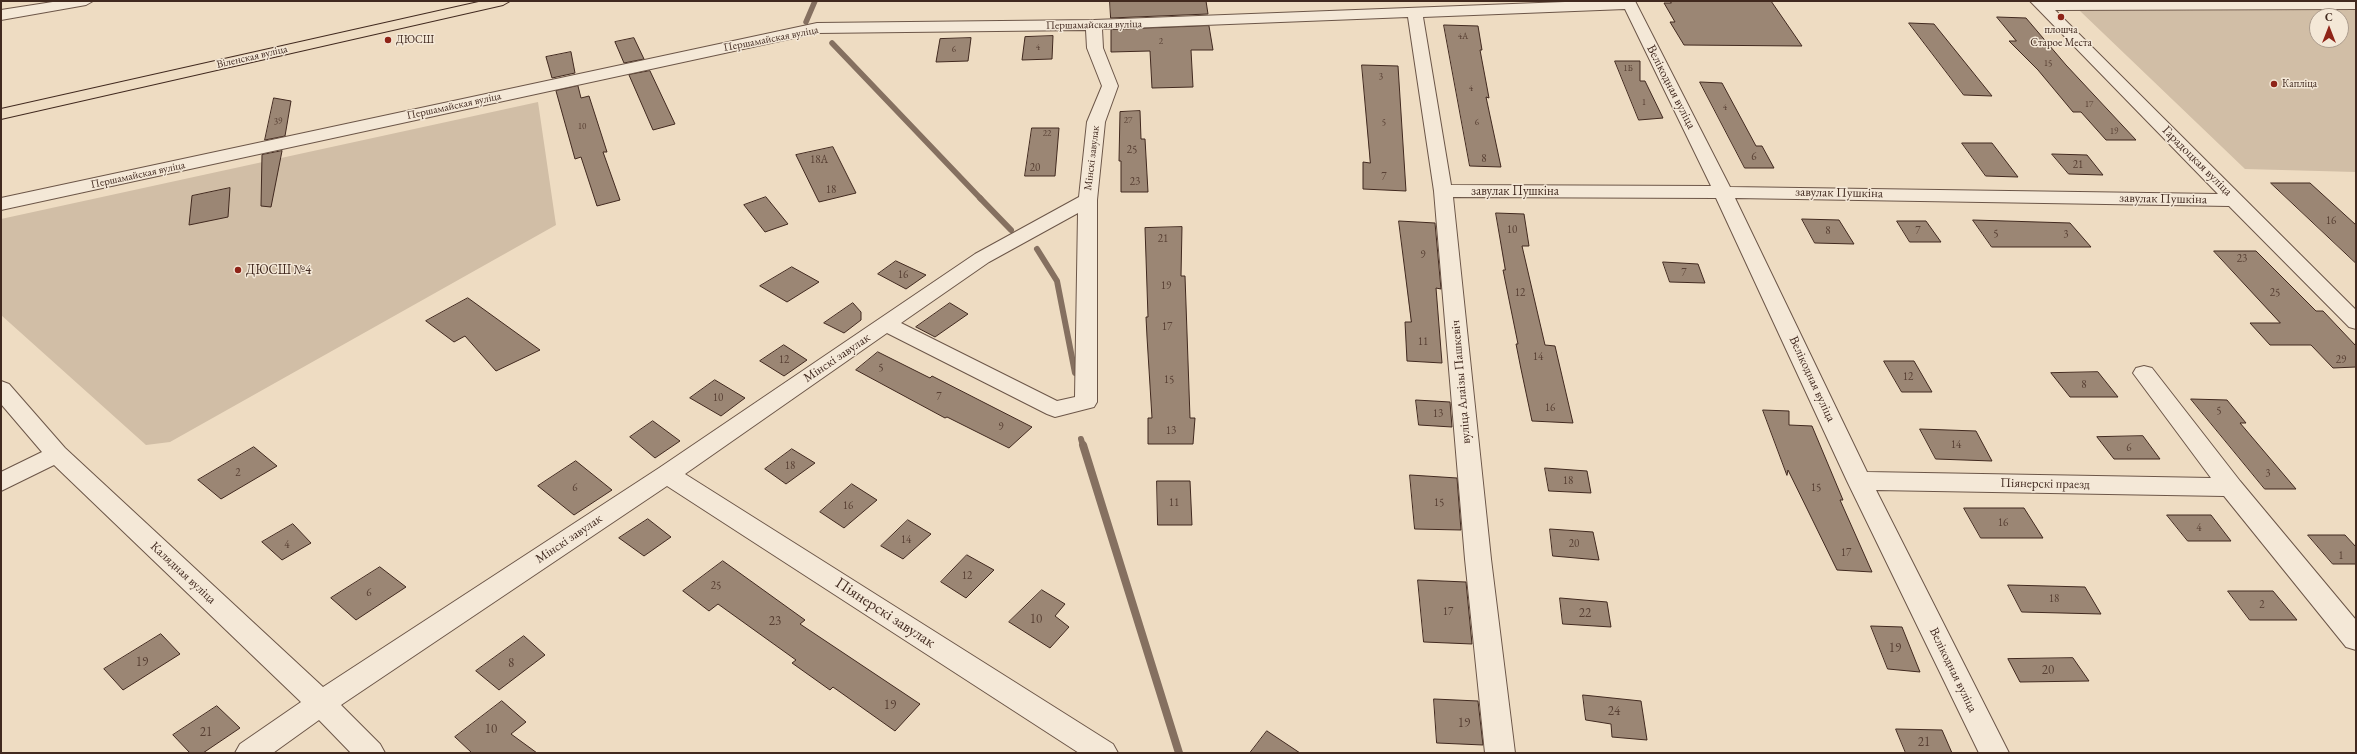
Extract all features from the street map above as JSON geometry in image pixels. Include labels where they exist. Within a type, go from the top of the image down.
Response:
[{"type":"main road","name":"Віленская вуліца","points":[[1,114],[503,1]]},
{"type":"street","points":[[1,15],[86,1]]},
{"type":"street","points":[[2039,3],[2356,4]]},
{"type":"street","name":"Гарадоцкая вуліца","points":[[2039,3],[2356,322]]},
{"type":"street","name":"Першамайская вуліца","points":[[1,204],[817,28],[1094,25],[1315,9],[1415,12],[1630,4]]},
{"type":"street","name":"Велікодная вуліца","points":[[1630,4],[1724,192],[1860,481],[1994,753]]},
{"type":"street","name":"вуліца Алаізы Пашкевіч","points":[[1415,12],[1443,191],[1478,559],[1500,753]]},
{"type":"street","name":"Мінскі завулак","points":[[886,324],[1055,409],[1086,402],[1088,200],[1096,122],[1110,86],[1095,48],[1094,25]]},
{"type":"street","name":"завулак Пушкіна","points":[[1443,191],[1724,192],[2236,200]]},
{"type":"street","name":"Мінскі завулак","points":[[250,753],[321,704],[667,474],[982,258],[1088,200]]},
{"type":"street","points":[[2144,373],[2231,487],[2356,639]]},
{"type":"street","name":"Калядная вуліца","points":[[1,389],[57,454],[321,704],[370,753]]},
{"type":"street","points":[[1,482],[57,454]]},
{"type":"street","name":"Піянерскі завулак","points":[[667,474],[1103,753]]},
{"type":"street","name":"Піянерскі праезд","points":[[1860,481],[2231,487]]},
{"type":"shaded area","points":[[2309,10],[2309,48],[2349,48],[2349,10],[2356,10],[2356,172],[2245,169],[2080,11]]},
{"type":"shaded area","name":"ДЮСШ №4","points":[[538,102],[556,225],[170,442],[146,445],[1,315],[1,219]]},
{"type":"building","points":[[1110,1],[1206,1],[1208,14],[1111,18]]},
{"type":"building","points":[[1670,1],[1771,1],[1802,46],[1684,45],[1670,22],[1675,22],[1664,3],[1671,3]]},
{"type":"building","points":[[1997,17],[2026,18],[2066,65],[2136,140],[2106,140],[2081,112],[2073,112],[2038,70],[2009,41],[2016,41]]},
{"type":"building","points":[[1909,23],[1934,24],[1992,96],[1964,95]]},
{"type":"building","points":[[1444,25],[1478,26],[1482,50],[1480,50],[1489,98],[1486,97],[1501,167],[1470,166]]},
{"type":"building","points":[[1209,26],[1213,50],[1191,50],[1193,87],[1152,88],[1150,51],[1111,52],[1111,30]]},
{"type":"building","points":[[1053,36],[1052,59],[1022,60],[1025,37]]},
{"type":"building","points":[[634,38],[644,59],[624,63],[615,42]]},
{"type":"building","points":[[971,38],[968,61],[936,62],[940,39]]},
{"type":"building","points":[[571,52],[575,73],[552,78],[546,57]]},
{"type":"building","points":[[1615,61],[1640,61],[1640,81],[1645,81],[1663,118],[1639,120]]},
{"type":"building","points":[[1362,65],[1398,66],[1406,191],[1363,189],[1363,162],[1370,163]]},
{"type":"building","points":[[650,71],[675,124],[653,130],[629,75]]},
{"type":"building","points":[[1700,82],[1722,83],[1756,146],[1762,146],[1774,168],[1745,168]]},
{"type":"building","points":[[578,86],[581,98],[589,96],[607,152],[603,152],[620,200],[597,206],[581,157],[575,159],[556,91]]},
{"type":"building","points":[[274,98],[291,101],[285,136],[265,140]]},
{"type":"building","points":[[1140,111],[1141,139],[1145,139],[1148,192],[1121,192],[1121,161],[1119,161],[1120,112]]},
{"type":"building","points":[[1032,128],[1059,128],[1055,176],[1025,176]]},
{"type":"building","points":[[1962,143],[1992,143],[2018,177],[1986,176]]},
{"type":"building","points":[[833,147],[856,193],[819,202],[796,155]]},
{"type":"building","points":[[282,151],[271,207],[261,206],[262,155]]},
{"type":"building","points":[[2052,154],[2087,155],[2103,175],[2069,174]]},
{"type":"building","points":[[2271,183],[2310,183],[2356,225],[2356,263]]},
{"type":"building","points":[[230,188],[228,217],[189,225],[192,196]]},
{"type":"building","points":[[766,197],[788,224],[765,232],[744,205]]},
{"type":"building","points":[[1496,213],[1524,214],[1529,246],[1522,246],[1545,345],[1555,346],[1573,423],[1532,421],[1503,270],[1505,270]]},
{"type":"building","points":[[1802,219],[1839,220],[1854,244],[1815,243]]},
{"type":"building","points":[[1973,220],[2070,223],[2091,247],[1992,247]]},
{"type":"building","points":[[1399,221],[1435,223],[1441,289],[1436,288],[1442,363],[1407,361],[1405,322],[1411,322]]},
{"type":"building","points":[[1897,221],[1926,221],[1941,242],[1910,242]]},
{"type":"building","points":[[1182,227],[1181,276],[1185,276],[1190,418],[1195,418],[1193,444],[1148,444],[1148,418],[1152,418],[1146,317],[1148,317],[1145,228]]},
{"type":"building","points":[[2214,251],[2256,251],[2316,311],[2323,311],[2356,346],[2356,367],[2333,368],[2311,345],[2270,345],[2250,323],[2280,323]]},
{"type":"building","points":[[896,261],[926,275],[906,289],[878,274]]},
{"type":"building","points":[[1663,262],[1698,264],[1705,283],[1670,282]]},
{"type":"building","points":[[792,267],[819,282],[787,302],[760,286]]},
{"type":"building","points":[[468,298],[540,350],[496,371],[465,336],[454,342],[426,321]]},
{"type":"building","points":[[853,303],[861,312],[861,320],[844,333],[824,323]]},
{"type":"building","points":[[950,303],[968,314],[935,337],[916,327]]},
{"type":"building","points":[[784,345],[807,360],[784,376],[760,361]]},
{"type":"building","points":[[878,352],[930,378],[932,376],[1032,427],[1009,448],[947,417],[945,418],[856,370]]},
{"type":"building","points":[[1884,361],[1914,361],[1932,392],[1902,392]]},
{"type":"building","points":[[2098,372],[2118,397],[2070,397],[2051,373]]},
{"type":"building","points":[[715,380],[745,398],[721,416],[690,398]]},
{"type":"building","points":[[2191,399],[2227,400],[2246,423],[2240,423],[2296,489],[2265,489]]},
{"type":"building","points":[[1416,400],[1450,402],[1452,427],[1419,425]]},
{"type":"building","points":[[1763,410],[1789,411],[1789,425],[1812,426],[1843,500],[1840,500],[1872,572],[1837,570],[1788,470],[1787,475]]},
{"type":"building","points":[[653,421],[680,441],[655,458],[630,437]]},
{"type":"building","points":[[1920,429],[1976,431],[1992,461],[1936,459]]},
{"type":"building","points":[[2143,436],[2160,459],[2114,459],[2097,437]]},
{"type":"building","points":[[254,447],[277,466],[221,499],[198,480]]},
{"type":"building","points":[[792,449],[815,463],[786,484],[765,469]]},
{"type":"building","points":[[576,461],[612,490],[574,515],[538,486]]},
{"type":"building","points":[[1545,468],[1587,471],[1591,493],[1549,491]]},
{"type":"building","points":[[1410,475],[1457,478],[1461,530],[1415,529]]},
{"type":"building","points":[[1157,481],[1190,481],[1192,525],[1158,525]]},
{"type":"building","points":[[852,484],[877,500],[844,528],[820,512]]},
{"type":"building","points":[[1964,508],[2024,508],[2043,538],[1981,538]]},
{"type":"building","points":[[2167,515],[2211,515],[2231,541],[2188,541]]},
{"type":"building","points":[[648,519],[671,537],[644,556],[619,538]]},
{"type":"building","points":[[908,520],[931,534],[903,559],[881,546]]},
{"type":"building","points":[[293,524],[311,543],[282,560],[262,542]]},
{"type":"building","points":[[1550,529],[1593,532],[1599,560],[1553,556]]},
{"type":"building","points":[[2308,535],[2345,535],[2356,547],[2356,564],[2333,564]]},
{"type":"building","points":[[967,555],[994,570],[966,598],[941,582]]},
{"type":"building","points":[[723,561],[805,620],[800,624],[920,704],[895,731],[833,687],[830,690],[792,663],[796,660],[718,604],[709,611],[683,591]]},
{"type":"building","points":[[380,567],[406,587],[356,620],[331,598]]},
{"type":"building","points":[[1418,580],[1466,582],[1472,644],[1424,642]]},
{"type":"building","points":[[2008,585],[2085,587],[2101,614],[2022,612]]},
{"type":"building","points":[[1042,590],[1065,604],[1055,616],[1069,627],[1050,648],[1009,622]]},
{"type":"building","points":[[2228,591],[2273,591],[2297,620],[2250,620]]},
{"type":"building","points":[[1560,598],[1607,602],[1611,627],[1563,624]]},
{"type":"building","points":[[1871,626],[1902,627],[1920,672],[1888,669]]},
{"type":"building","points":[[161,634],[180,654],[123,690],[104,669]]},
{"type":"building","points":[[524,636],[545,655],[499,690],[476,671]]},
{"type":"building","points":[[2073,658],[2089,681],[2020,682],[2008,659]]},
{"type":"building","points":[[1583,695],[1641,701],[1647,740],[1612,737],[1611,724],[1586,720]]},
{"type":"building","points":[[1434,699],[1478,701],[1483,745],[1437,743]]},
{"type":"building","points":[[502,701],[526,722],[511,734],[537,753],[472,753],[455,737]]},
{"type":"building","points":[[217,706],[240,728],[203,753],[190,753],[173,735]]},
{"type":"building","points":[[1896,729],[1942,730],[1952,753],[1906,753]]},
{"type":"building","points":[[1267,731],[1300,753],[1250,753]]},
{"type":"waterway","points":[[806,22],[815,1]]},
{"type":"waterway","points":[[832,43],[981,199]]},
{"type":"waterway","points":[[980,198],[1011,230]]},
{"type":"waterway","points":[[1037,249],[1057,281],[1075,373]]},
{"type":"waterway","points":[[1081,439],[1083,446]]},
{"type":"waterway","points":[[1083,445],[1179,753]]},
{"type":"place","name":"плошча Старое Места","points":[[2061,17]]},
{"type":"place","name":"ДЮСШ","points":[[388,40]]},
{"type":"place","name":"Капліца","points":[[2274,84]]},
{"type":"place","name":"ДЮСШ №4","points":[[238,270]]}]
